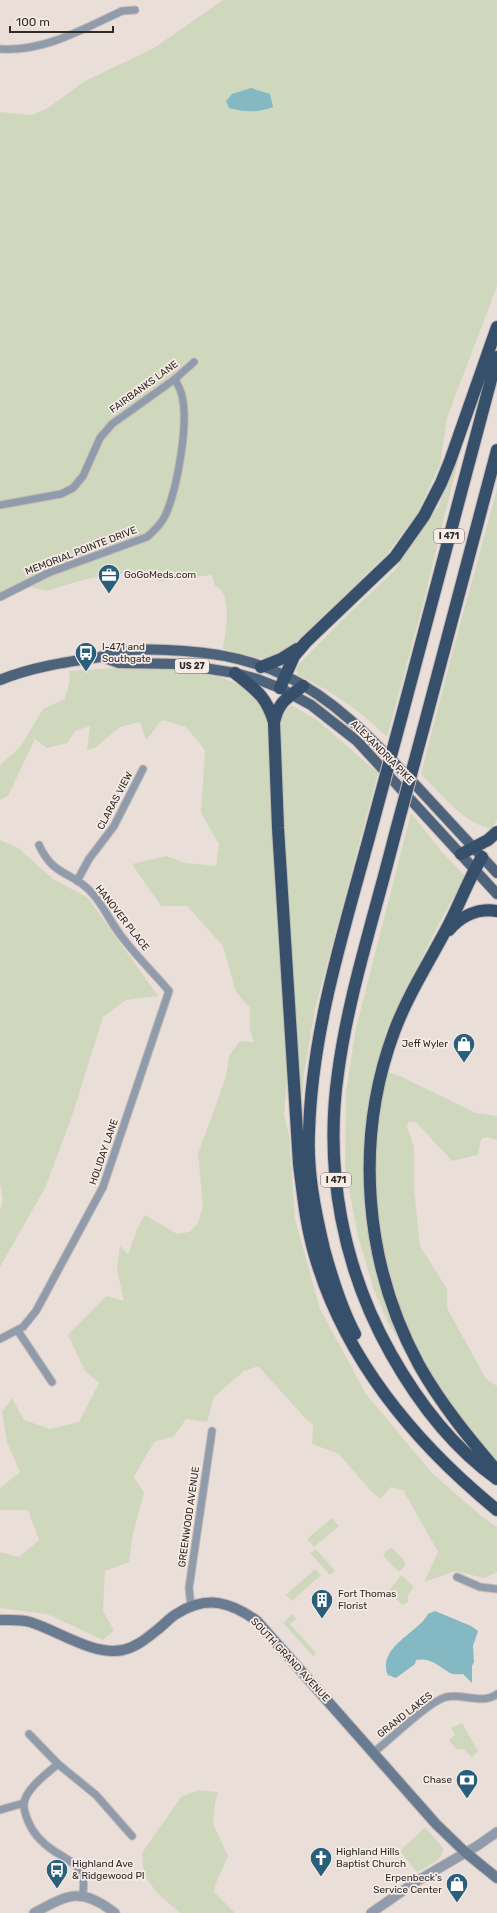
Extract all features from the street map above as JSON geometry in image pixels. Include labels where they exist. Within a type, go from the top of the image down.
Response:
[{"type":"highway","points":[[280,688],[294,656],[306,642],[395,557],[424,516],[441,483],[450,460],[497,327]]},
{"type":"highway","name":"I 471","points":[[497,357],[330,987],[320,1035],[309,1133],[311,1179],[317,1221],[331,1276],[349,1324],[392,1402],[411,1427],[443,1463],[497,1510]]},
{"type":"highway","name":"I 471","points":[[497,450],[352,1002],[337,1074],[333,1119],[334,1168],[338,1201],[349,1254],[359,1286],[384,1342],[398,1366],[432,1416],[467,1454],[497,1479]]},
{"type":"highway","points":[[261,667],[281,660],[306,642]]},
{"type":"highway","points":[[235,673],[262,696],[269,706],[274,723]]},
{"type":"highway","points":[[303,686],[292,694],[276,710],[274,723],[279,836],[299,1164],[307,1219],[315,1256],[335,1313],[353,1349],[392,1402]]},
{"type":"highway","points":[[461,854],[488,840],[497,832]]},
{"type":"highway","points":[[482,857],[394,1031],[381,1076],[371,1139],[370,1170],[372,1218],[382,1271],[395,1310],[414,1354],[448,1411],[497,1471]]},
{"type":"highway","points":[[442,936],[455,923],[467,915],[481,911],[497,911]]},
{"type":"main road","name":"ALEXANDRIA PIKE","points":[[0,680],[25,671],[62,662],[102,657],[117,652],[152,650],[184,651],[222,655],[285,676],[303,686],[344,715],[376,743],[497,873]]},
{"type":"main road","name":"ALEXANDRIA PIKE","points":[[102,657],[119,663],[179,664],[235,673],[257,679],[292,694],[327,717],[357,741],[497,894]]},
{"type":"main road","name":"SOUTH GRAND AVENUE","points":[[0,1620],[30,1622],[98,1650],[114,1651],[124,1650],[141,1643],[177,1613],[191,1606],[215,1603],[230,1605],[241,1609],[257,1621],[415,1800],[465,1852],[497,1878]]},
{"type":"street","points":[[0,49],[18,50],[40,46],[122,12],[135,10]]},
{"type":"street","name":"FAIRBANKS LANE","points":[[0,505],[61,494],[73,488],[83,476],[100,438],[112,424],[174,379],[194,362]]},
{"type":"street","name":"MEMORIAL POINTE DRIVE","points":[[0,597],[48,573],[147,537],[165,518],[174,495],[179,470],[184,407],[182,395],[174,379]]},
{"type":"street","name":"CLARAS VIEW","points":[[77,881],[89,859],[114,826],[143,769]]},
{"type":"street","name":"HANOVER PLACE","points":[[39,846],[49,863],[93,893],[120,934],[169,991]]},
{"type":"street","name":"HOLIDAY LANE","points":[[0,1339],[18,1331],[36,1311],[103,1187],[169,991]]},
{"type":"street","points":[[18,1331],[52,1382]]},
{"type":"street","name":"GREENWOOD AVENUE","points":[[191,1606],[189,1588],[212,1431]]},
{"type":"street","points":[[457,1578],[480,1587],[497,1589]]},
{"type":"street","name":"GRAND LAKES","points":[[374,1752],[439,1700],[454,1696],[489,1698],[497,1694]]},
{"type":"street","points":[[29,1734],[58,1764],[96,1795],[132,1836]]},
{"type":"street","points":[[58,1764],[36,1784],[24,1802],[24,1808],[31,1828],[36,1836],[44,1844],[74,1864],[81,1872],[83,1876],[83,1895]]},
{"type":"street","points":[[0,1810],[24,1802]]},
{"type":"street","points":[[371,1913],[417,1881],[497,1832]]},
{"type":"street","points":[[34,1913],[66,1897],[83,1895],[101,1902],[115,1913]]},
{"type":"green space","points":[[223,0],[497,0],[497,286],[447,418],[440,464],[417,514],[387,554],[285,653],[271,659],[259,658],[223,649],[227,614],[225,597],[221,590],[215,586],[212,575],[160,581],[136,572],[90,578],[46,591],[27,586],[0,594],[0,112],[32,115],[48,108],[85,81],[154,48]]},
{"type":"green space","points":[[459,457],[421,612],[387,737],[356,710],[299,675],[296,671],[298,665],[338,624],[394,571],[438,507]]},
{"type":"green space","points":[[497,489],[497,820],[492,828],[472,822],[454,807],[421,774]]},
{"type":"green space","points":[[129,667],[174,669],[217,676],[246,687],[264,707],[267,722],[287,1082],[284,1115],[289,1135],[295,1219],[320,1309],[366,1394],[432,1473],[481,1516],[497,1527],[497,1572],[484,1578],[455,1571],[424,1582],[438,1552],[403,1490],[391,1487],[380,1499],[369,1489],[339,1454],[312,1444],[313,1425],[258,1366],[244,1371],[214,1397],[207,1422],[186,1419],[174,1436],[154,1442],[134,1477],[144,1493],[133,1533],[129,1562],[105,1571],[103,1611],[114,1630],[103,1640],[47,1614],[0,1608],[0,1552],[19,1557],[39,1540],[28,1510],[0,1510],[0,1488],[20,1472],[7,1442],[2,1412],[12,1398],[24,1420],[50,1429],[79,1422],[99,1383],[85,1371],[68,1335],[106,1296],[124,1301],[117,1270],[120,1246],[128,1254],[137,1229],[145,1215],[177,1234],[189,1232],[197,1224],[203,1208],[198,1154],[226,1077],[229,1056],[240,1041],[254,1042],[250,1031],[250,1008],[236,992],[223,946],[187,906],[161,906],[132,864],[166,856],[186,863],[216,866],[219,844],[201,813],[205,750],[186,727],[162,720],[146,740],[140,722],[120,727],[95,748],[87,750],[90,726],[75,731],[67,743],[47,748],[35,739],[8,796],[0,800],[0,765],[20,747],[43,709],[65,699],[70,679],[69,671]]},
{"type":"green space","points":[[293,706],[317,720],[378,773],[315,1009],[304,1073],[300,1130],[279,744],[280,717],[285,708]]},
{"type":"green space","points":[[411,813],[441,851],[465,876],[432,937],[386,1032],[374,1081],[363,1152],[365,1214],[378,1279],[402,1344],[389,1325],[374,1290],[358,1236],[345,1168],[346,1092],[356,1028]]},
{"type":"green space","points":[[0,840],[18,848],[53,879],[88,898],[158,996],[126,1000],[103,1017],[72,1116],[46,1186],[0,1267],[0,1210],[3,1200],[0,1183]]},
{"type":"green space","points":[[388,1072],[402,1077],[476,1113],[497,1116],[497,1140],[487,1137],[481,1139],[478,1155],[452,1161],[416,1122],[409,1122],[407,1127],[414,1147],[414,1190],[420,1246],[447,1289],[447,1308],[486,1379],[497,1386],[497,1461],[489,1454],[469,1430],[444,1395],[425,1363],[409,1330],[396,1297],[386,1262],[379,1226],[375,1190],[375,1153],[378,1116]]},
{"type":"green space","points":[[332,1518],[339,1526],[314,1547],[307,1539]]},
{"type":"green space","points":[[392,1548],[404,1560],[405,1565],[399,1572],[383,1556],[386,1551]]},
{"type":"green space","points":[[316,1549],[335,1571],[330,1575],[310,1553]]},
{"type":"green space","points":[[315,1569],[321,1575],[292,1601],[286,1595]]},
{"type":"green space","points":[[401,1575],[414,1587],[408,1595],[408,1602],[402,1605],[389,1591]]},
{"type":"green space","points":[[292,1614],[296,1619],[290,1624],[316,1653],[313,1656],[283,1623]]},
{"type":"green space","points":[[462,1723],[478,1751],[472,1757],[463,1749],[457,1750],[449,1740],[455,1735],[451,1728]]},
{"type":"green space","points":[[199,1790],[218,1792],[213,1824],[228,1856],[216,1883],[214,1892],[235,1913],[180,1913],[158,1894],[144,1875],[142,1853],[181,1797]]},
{"type":"green space","points":[[425,1827],[443,1848],[443,1852],[438,1860],[417,1872],[400,1851]]},
{"type":"water","points":[[251,88],[270,94],[273,107],[251,111],[229,108],[226,101],[232,94]]},
{"type":"water","points":[[435,1611],[471,1626],[478,1631],[473,1646],[474,1662],[472,1666],[472,1683],[463,1674],[451,1674],[430,1661],[421,1659],[416,1660],[415,1664],[396,1678],[388,1675],[386,1665],[388,1656],[393,1649],[423,1621],[428,1614]]},
{"type":"place","name":"GoGoMeds.com","points":[[109,594]]},
{"type":"place","name":"I-471 and Southgate","points":[[86,672]]},
{"type":"place","name":"Jeff Wyler","points":[[464,1064]]},
{"type":"place","name":"Fort Thomas Florist","points":[[322,1620]]},
{"type":"place","name":"Chase","points":[[467,1800]]},
{"type":"place","name":"Highland Hills Baptist Church","points":[[321,1878]]},
{"type":"place","name":"Highland Ave & Ridgewood Pl","points":[[57,1890]]},
{"type":"place","name":"Erpenbeck's Service Center","points":[[457,1904]]}]
